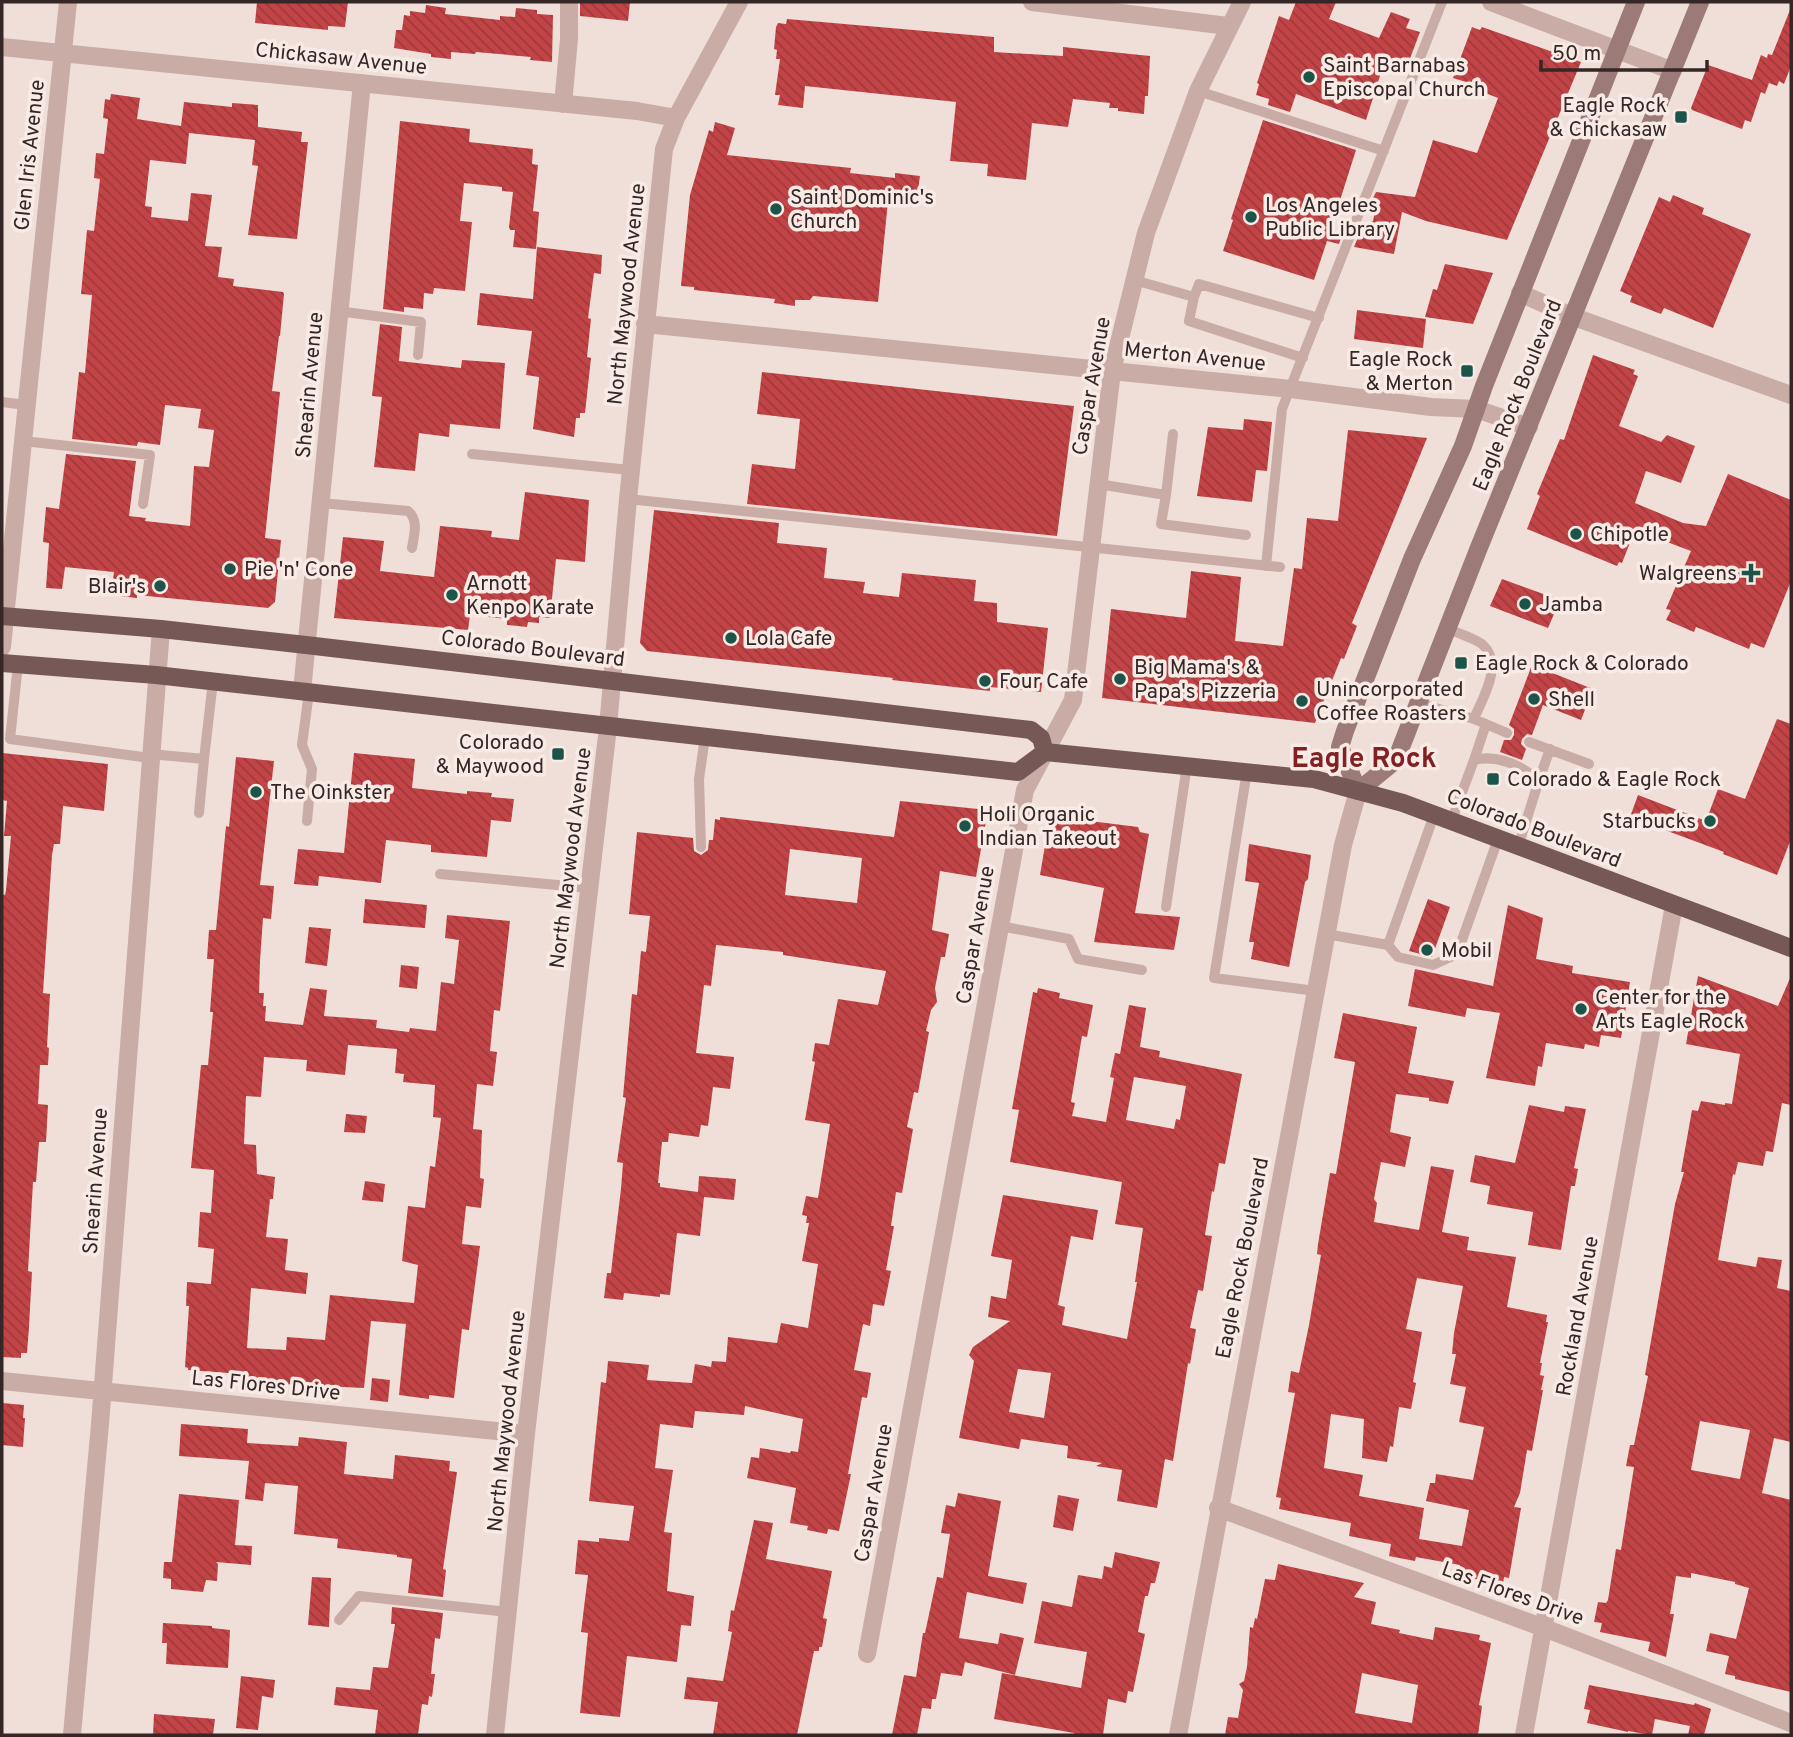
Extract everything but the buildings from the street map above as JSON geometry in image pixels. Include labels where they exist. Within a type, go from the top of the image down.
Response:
[{"type":"main road","name":"Eagle Rock Boulevard","points":[[1636,2],[1520,293],[1463,446],[1412,559],[1340,747],[1358,791],[1396,761],[1447,628],[1700,2]]},
{"type":"main road","name":"Colorado Boulevard","points":[[3,616],[161,629],[306,645],[1031,730],[1041,738],[1045,752],[1302,777],[1403,803],[1791,948]]},
{"type":"main road","points":[[10,664],[213,681],[1018,772],[1045,752]]},
{"type":"street","name":"Glen Iris Avenue","points":[[2,647],[3,616],[68,2]]},
{"type":"street","points":[[563,104],[569,39],[569,2]]},
{"type":"street","name":"North Maywood Avenue","points":[[495,1735],[526,1434],[608,727],[664,149],[676,118],[739,2]]},
{"type":"street","points":[[1038,2],[1228,26]]},
{"type":"street","name":"Caspar Avenue","points":[[867,1654],[1025,790],[1073,700],[1112,371],[1146,233],[1198,91],[1242,2]]},
{"type":"street","points":[[1491,2],[1673,71]]},
{"type":"street","name":"Chickasaw Avenue","points":[[2,47],[637,111],[676,118]]},
{"type":"street","name":"Shearin Avenue","points":[[305,692],[306,645],[362,83]]},
{"type":"street","points":[[1520,293],[1574,317],[1791,395]]},
{"type":"street","name":"Merton Avenue","points":[[645,324],[1291,388],[1431,407],[1476,409],[1529,427]]},
{"type":"street","name":"Shearin Avenue","points":[[72,1735],[102,1391],[161,629]]},
{"type":"street","name":"Eagle Rock Boulevard","points":[[1178,1735],[1326,934],[1343,845],[1358,791]]},
{"type":"street","name":"Rockland Avenue","points":[[1524,1735],[1674,905]]},
{"type":"street","name":"Las Flores Drive","points":[[2,1381],[526,1434]]},
{"type":"street","name":"Las Flores Drive","points":[[1219,1508],[1791,1723]]},
{"type":"lane","points":[[1266,566],[1282,409],[1442,2]]},
{"type":"lane","points":[[1198,91],[1384,151]]},
{"type":"lane","points":[[1134,280],[1194,297]]},
{"type":"lane","points":[[1303,358],[1189,321],[1199,284],[1319,318]]},
{"type":"lane","points":[[338,312],[421,322],[418,355]]},
{"type":"lane","points":[[2,402],[26,405]]},
{"type":"lane","points":[[1173,434],[1161,524],[1246,535]]},
{"type":"lane","points":[[23,441],[150,455],[143,504]]},
{"type":"lane","points":[[472,454],[631,470]]},
{"type":"lane","points":[[1098,484],[1166,495]]},
{"type":"lane","points":[[628,499],[1280,567]]},
{"type":"lane","points":[[321,503],[408,511],[415,523],[412,548]]},
{"type":"lane","points":[[1447,628],[1484,645],[1493,663],[1492,674],[1474,719]]},
{"type":"lane","points":[[10,664],[10,739],[150,756],[204,759]]},
{"type":"lane","points":[[199,813],[213,681]]},
{"type":"lane","points":[[305,692],[302,745],[312,769],[307,821]]},
{"type":"lane","points":[[1418,704],[1474,719],[1507,733]]},
{"type":"lane","points":[[1451,822],[1486,724]]},
{"type":"lane","points":[[701,847],[699,779],[705,737]]},
{"type":"lane","points":[[1529,742],[1589,764]]},
{"type":"lane","points":[[1518,847],[1550,749]]},
{"type":"lane","points":[[1474,760],[1489,756],[1525,769],[1539,780]]},
{"type":"lane","points":[[1166,908],[1187,765]]},
{"type":"lane","points":[[1247,771],[1214,978],[1316,990]]},
{"type":"lane","points":[[1388,945],[1434,815]]},
{"type":"lane","points":[[1326,934],[1388,945],[1398,957],[1433,965],[1457,954],[1498,839]]},
{"type":"lane","points":[[440,874],[589,888]]},
{"type":"lane","points":[[1000,926],[1069,939],[1078,959],[1142,970]]},
{"type":"lane","points":[[339,1620],[359,1596],[508,1612]]},
{"type":"place","name":"Saint Barnabas Episcopal Church","points":[[1309,77]]},
{"type":"place","name":"Eagle Rock & Chickasaw","points":[[1681,117]]},
{"type":"place","name":"Saint Dominic's Church","points":[[776,209]]},
{"type":"place","name":"Los Angeles Public Library","points":[[1251,217]]},
{"type":"place","name":"Eagle Rock & Merton","points":[[1467,371]]},
{"type":"place","name":"Chipotle","points":[[1576,534]]},
{"type":"place","name":"Pie 'n' Cone","points":[[230,569]]},
{"type":"place","name":"Walgreens","points":[[1751,573]]},
{"type":"place","name":"Blair's","points":[[160,586]]},
{"type":"place","name":"Arnott Kenpo Karate","points":[[452,595]]},
{"type":"place","name":"Jamba","points":[[1525,604]]},
{"type":"place","name":"Lola Cafe","points":[[731,638]]},
{"type":"place","name":"Eagle Rock & Colorado","points":[[1461,663]]},
{"type":"place","name":"Big Mama's & Papa's Pizzeria","points":[[1120,679]]},
{"type":"place","name":"Four Cafe","points":[[985,681]]},
{"type":"place","name":"Shell","points":[[1534,699]]},
{"type":"place","name":"Unincorporated Coffee Roasters","points":[[1302,701]]},
{"type":"place","name":"Colorado & Maywood","points":[[558,754]]},
{"type":"place","name":"Colorado & Eagle Rock","points":[[1493,779]]},
{"type":"place","name":"The Oinkster","points":[[256,792]]},
{"type":"place","name":"Starbucks","points":[[1710,821]]},
{"type":"place","name":"Holi Organic Indian Takeout","points":[[965,826]]},
{"type":"place","name":"Mobil","points":[[1427,950]]},
{"type":"place","name":"Center for the Arts Eagle Rock","points":[[1581,1009]]},
{"type":"district","name":"Eagle Rock","points":[[1364,757]]}]
